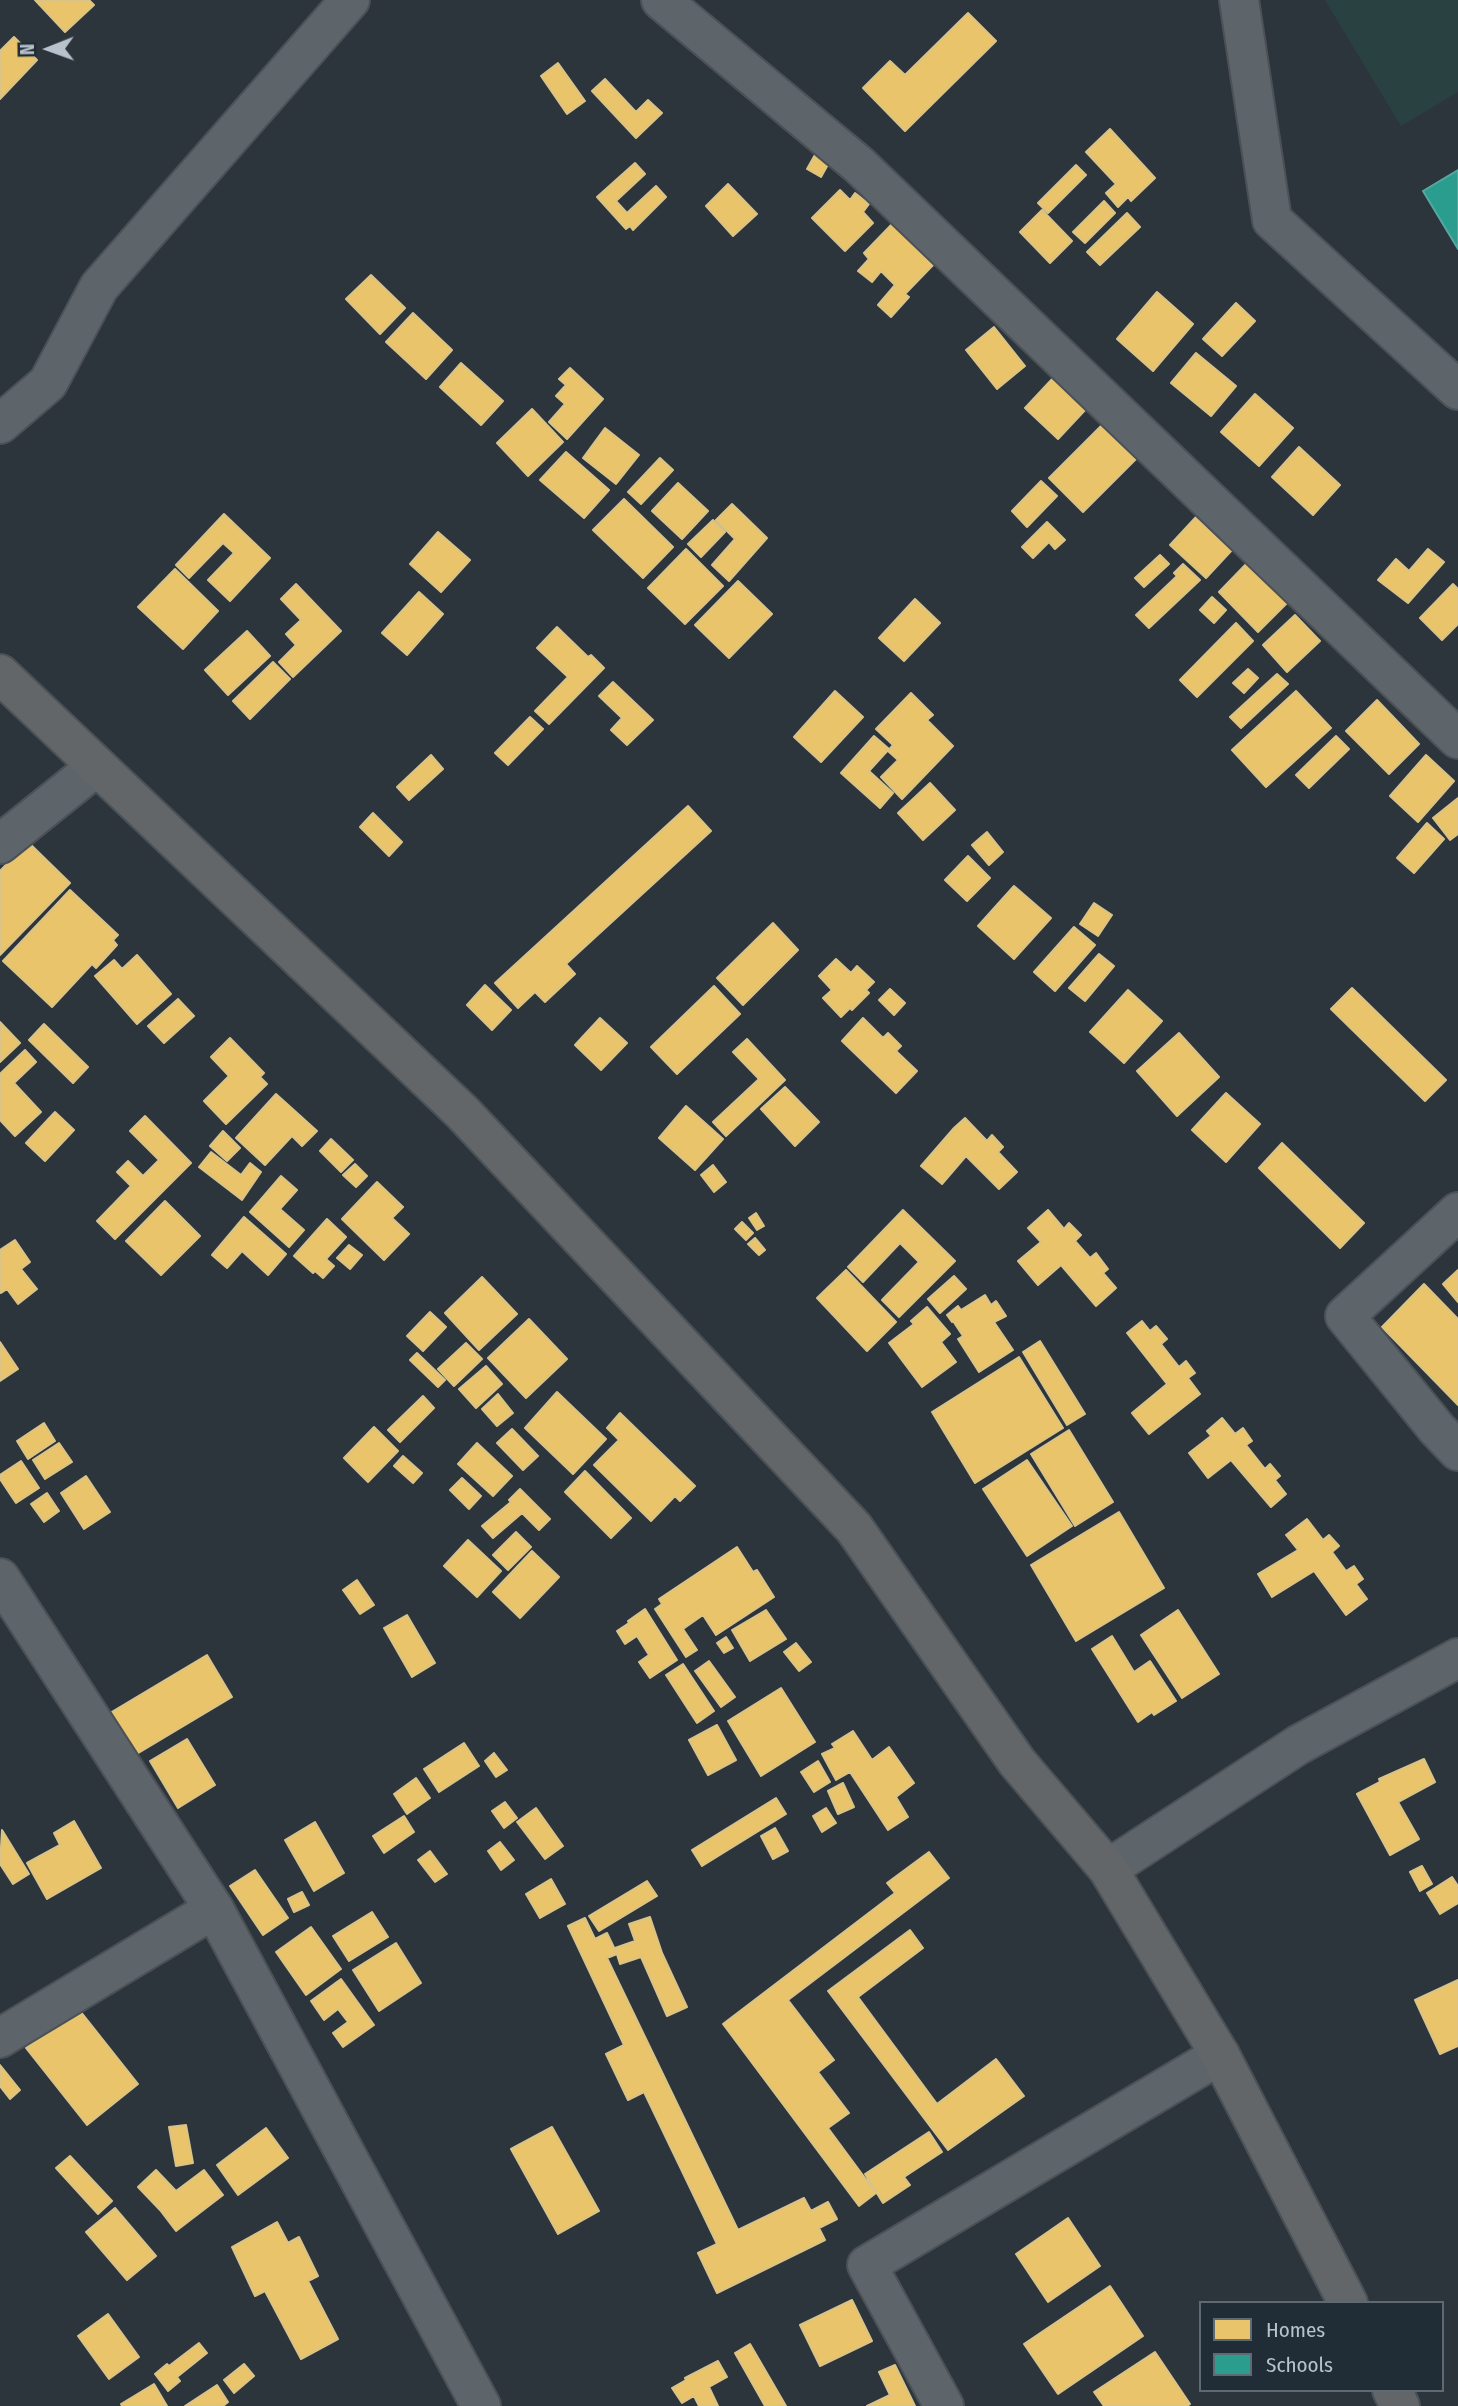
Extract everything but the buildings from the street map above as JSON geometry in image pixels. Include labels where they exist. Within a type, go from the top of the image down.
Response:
[{"type":"highway","points":[[0,674],[462,1112],[855,1528],[1017,1762],[1108,1869],[1220,2054],[1347,2301]]},
{"type":"street","points":[[0,425],[48,383],[99,287],[350,0]]},
{"type":"street","points":[[661,0],[859,164],[1458,739]]},
{"type":"street","points":[[1239,0],[1272,220],[1458,390]]},
{"type":"street","points":[[0,844],[96,767]]},
{"type":"street","points":[[1458,1212],[1345,1316],[1458,1451]]},
{"type":"street","points":[[0,1578],[214,1909],[481,2406]]},
{"type":"street","points":[[1108,1869],[1298,1745],[1458,1658]]},
{"type":"street","points":[[0,2038],[214,1909]]},
{"type":"street","points":[[944,2406],[867,2265],[1220,2054]]},
{"type":"green space","points":[[1325,0],[1458,0],[1458,92],[1401,126]]}]
